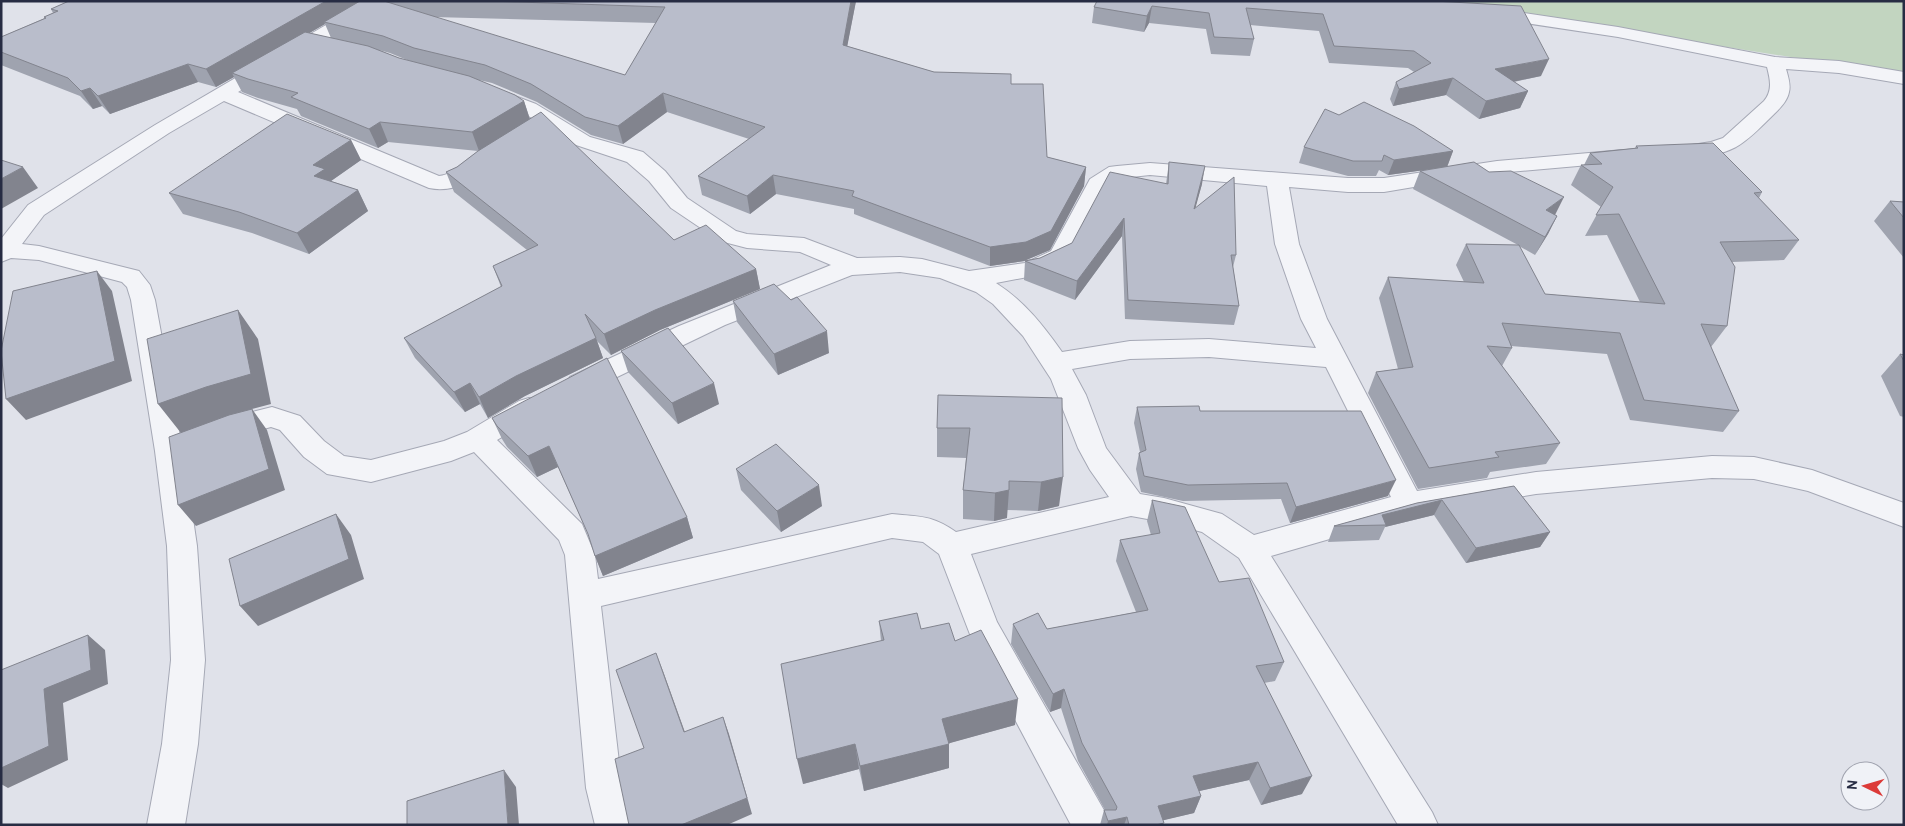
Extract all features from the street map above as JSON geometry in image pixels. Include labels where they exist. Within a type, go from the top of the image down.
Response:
[{"type":"street","points":[[3,252],[36,210],[162,129],[312,42],[374,2]]},
{"type":"street","points":[[1474,11],[1618,32],[1776,63],[1839,67],[1904,78]]},
{"type":"street","points":[[312,42],[336,47]]},
{"type":"street","points":[[968,279],[1030,270],[1060,256],[1098,184],[1117,172],[1150,169],[1348,185],[1384,185],[1497,167],[1698,151],[1730,142],[1772,105],[1780,94],[1776,63]]},
{"type":"street","points":[[469,85],[484,89],[530,108],[540,125],[635,157],[657,176],[679,203],[728,236],[747,241],[804,245],[856,266]]},
{"type":"street","points":[[225,94],[438,183],[456,181],[477,164],[501,149]]},
{"type":"street","points":[[1277,180],[1287,244],[1314,319],[1409,504]]},
{"type":"street","points":[[3,252],[39,253],[130,276],[138,285],[143,300],[169,450],[182,546],[188,660],[180,744],[166,825]]},
{"type":"street","points":[[169,450],[239,425],[272,418],[290,423],[314,449],[338,466],[371,471],[451,450],[476,439],[556,395],[670,338],[761,300],[856,266],[922,266],[968,279],[997,294],[1018,313],[1045,348],[1069,386],[1092,448],[1111,480],[1131,504]]},
{"type":"street","points":[[1054,363],[1130,350],[1209,348],[1334,359]]},
{"type":"street","points":[[476,439],[571,533],[580,555],[604,788],[614,825]]},
{"type":"street","points":[[1250,549],[1409,504],[1536,483],[1712,467],[1754,468],[1812,481],[1904,515]]},
{"type":"street","points":[[952,546],[1131,504],[1164,510],[1211,523],[1250,549],[1419,825]]},
{"type":"street","points":[[584,596],[892,526],[930,530],[952,546],[983,627],[1092,825]]},
{"type":"green space","points":[[1435,1],[1904,1],[1904,75]]},
{"type":"building","points":[[69,1],[326,1],[206,69],[188,64],[98,96],[90,88],[81,91],[68,78],[1,52],[1,37],[46,18],[44,17],[58,11],[51,9]]},
{"type":"building","points":[[360,1],[384,1],[625,75],[665,7],[488,1],[851,1],[843,45],[934,72],[1011,74],[1011,84],[1043,84],[1047,157],[1086,167],[1051,231],[1026,242],[990,247],[852,196],[854,191],[773,175],[747,196],[698,176],[765,127],[663,93],[618,126],[585,117],[531,84],[485,65],[414,48],[383,36],[324,22]]},
{"type":"building","points":[[1097,1],[1434,1],[1521,6],[1549,59],[1495,69],[1528,91],[1486,101],[1453,78],[1399,89],[1396,82],[1431,63],[1414,51],[1334,46],[1323,14],[1246,8],[1254,39],[1214,37],[1209,13],[1152,6],[1147,16],[1094,7]]},
{"type":"building","points":[[305,32],[368,46],[399,58],[469,76],[515,95],[524,101],[472,132],[380,122],[369,129],[291,97],[298,93],[232,73]]},
{"type":"building","points":[[1364,102],[1414,126],[1453,151],[1394,160],[1384,155],[1382,161],[1353,161],[1304,147],[1325,109],[1339,115]]},
{"type":"building","points":[[541,112],[674,240],[706,225],[756,269],[655,310],[604,334],[585,314],[596,338],[516,376],[479,397],[470,383],[454,392],[404,338],[502,286],[493,266],[538,245],[446,172],[457,167],[478,151]]},
{"type":"building","points":[[287,114],[351,140],[313,165],[325,169],[314,176],[358,190],[297,233],[239,212],[169,193]]},
{"type":"building","points":[[1713,143],[1762,192],[1754,193],[1799,240],[1720,242],[1735,267],[1727,326],[1701,324],[1739,411],[1644,400],[1620,333],[1502,323],[1512,348],[1487,346],[1560,443],[1495,452],[1499,457],[1429,468],[1376,372],[1413,367],[1388,277],[1484,283],[1466,244],[1519,245],[1545,294],[1665,304],[1619,214],[1596,215],[1613,187],[1581,165],[1602,164],[1590,153],[1638,148],[1636,146]]},
{"type":"building","points":[[1,160],[23,167],[1,179]]},
{"type":"building","points":[[1169,162],[1205,166],[1194,209],[1234,177],[1236,255],[1231,255],[1239,306],[1128,300],[1124,218],[1077,281],[1025,261],[1040,258],[1072,243],[1110,172],[1168,184]]},
{"type":"building","points":[[1474,162],[1489,172],[1511,171],[1564,197],[1546,210],[1557,216],[1545,237],[1420,171]]},
{"type":"building","points":[[1890,201],[1904,202],[1904,218]]},
{"type":"building","points":[[97,271],[115,361],[6,399],[1,351],[13,291]]},
{"type":"building","points":[[774,284],[791,300],[797,297],[827,331],[774,354],[733,301]]},
{"type":"building","points":[[238,310],[251,374],[158,404],[147,339]]},
{"type":"building","points":[[668,328],[714,383],[672,403],[621,351]]},
{"type":"building","points":[[607,358],[687,517],[595,556],[588,534],[549,446],[528,456],[497,426],[492,418]]},
{"type":"building","points":[[938,395],[1062,398],[1063,477],[1041,482],[1009,481],[1009,490],[995,493],[963,490],[970,428],[937,428]]},
{"type":"building","points":[[1199,406],[1200,411],[1361,411],[1396,480],[1296,507],[1287,483],[1188,485],[1144,476],[1139,453],[1146,450],[1137,407]]},
{"type":"building","points":[[252,409],[269,469],[178,505],[169,437],[229,415]]},
{"type":"building","points":[[776,444],[819,485],[777,511],[736,469]]},
{"type":"building","points":[[1514,486],[1550,532],[1476,548],[1442,500],[1382,515],[1386,525],[1334,526],[1417,503]]},
{"type":"building","points":[[1152,500],[1185,507],[1219,582],[1249,578],[1284,662],[1256,666],[1312,776],[1270,788],[1258,762],[1193,776],[1201,796],[1158,806],[1164,823],[1156,825],[1129,825],[1127,817],[1108,821],[1104,810],[1116,810],[1117,807],[1082,743],[1064,689],[1053,694],[1013,624],[1038,613],[1047,629],[1148,610],[1120,540],[1160,533]]},
{"type":"building","points":[[336,514],[349,559],[240,606],[229,559]]},
{"type":"building","points":[[917,613],[921,629],[949,623],[955,641],[981,630],[1018,699],[942,719],[949,744],[860,766],[855,744],[797,759],[781,664],[884,640],[879,621]]},
{"type":"building","points":[[88,635],[91,670],[44,689],[49,746],[1,768],[1,670]]},
{"type":"building","points":[[656,653],[684,732],[723,717],[747,798],[681,825],[629,825],[615,759],[644,748],[616,670]]},
{"type":"building","points":[[504,770],[508,825],[407,825],[407,801]]}]
